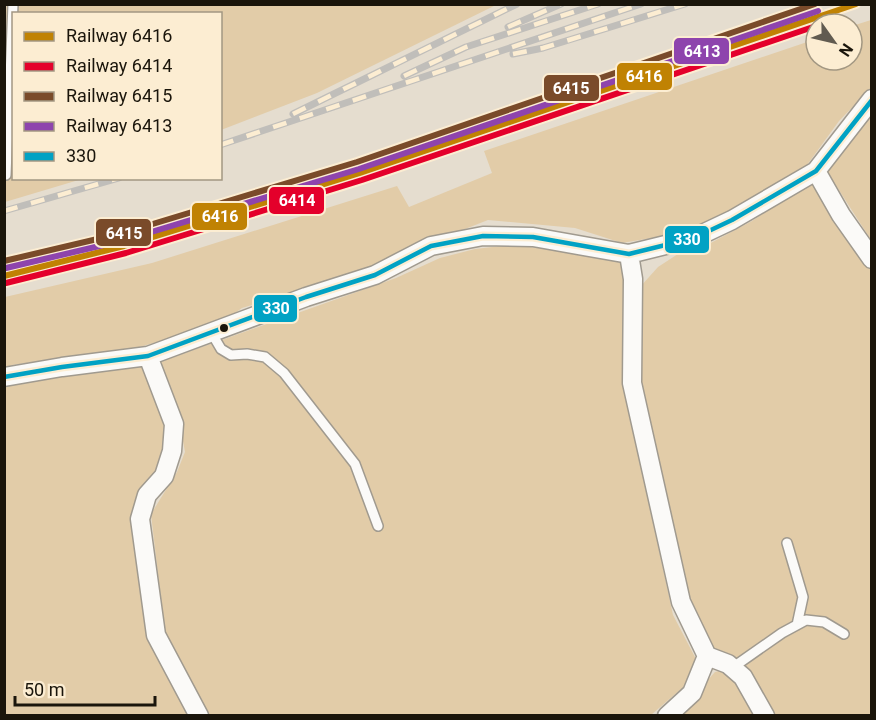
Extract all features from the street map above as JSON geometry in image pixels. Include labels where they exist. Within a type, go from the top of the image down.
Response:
[{"type":"street","points":[[4,377],[148,356],[375,275],[431,246],[483,236],[533,237],[629,254],[694,238],[732,220],[816,171],[872,99]]},
{"type":"street","points":[[816,171],[841,215],[872,259]]},
{"type":"street","points":[[629,254],[633,279],[632,383],[681,602],[707,656],[728,664],[743,677],[765,716]]},
{"type":"street","points":[[148,356],[174,424],[172,451],[164,476],[147,495],[140,519],[156,634],[199,716]]},
{"type":"street","points":[[667,716],[692,693],[707,656]]},
{"type":"lane","points":[[6,175],[12,28]]},
{"type":"lane","points":[[211,332],[221,349],[231,355],[247,354],[265,357],[284,373],[355,464],[378,526]]},
{"type":"lane","points":[[787,543],[803,597],[797,625]]},
{"type":"lane","points":[[732,668],[806,620],[824,622],[844,634]]},
{"type":"shaded area","points":[[5,5],[496,5],[317,93],[222,130],[222,12],[12,12],[12,180],[79,180],[5,202]]},
{"type":"shaded area","points":[[871,20],[871,88],[839,121],[807,165],[768,190],[701,226],[669,235],[622,243],[575,228],[488,220],[375,268],[242,308],[218,325],[132,349],[12,365],[5,371],[5,297],[152,263],[397,186],[409,207],[492,173],[484,151],[804,43],[804,72],[864,72],[864,22]]},
{"type":"shaded area","points":[[871,115],[871,240],[826,170]]},
{"type":"shaded area","points":[[811,181],[871,271],[871,715],[774,715],[750,673],[707,646],[685,595],[641,386],[640,287],[658,267],[681,252],[707,245],[752,221]]},
{"type":"shaded area","points":[[510,245],[624,261],[623,384],[673,615],[697,661],[688,683],[651,715],[208,715],[165,635],[151,514],[177,472],[185,452],[177,409],[160,362],[396,278],[440,258],[475,249]]},
{"type":"shaded area","points":[[146,365],[168,435],[164,465],[145,489],[149,635],[192,715],[5,716],[5,388],[21,380]]},
{"type":"shaded area","points":[[723,670],[732,677],[759,716],[676,716],[715,672]]},
{"type":"railway","points":[[293,114],[517,4]]},
{"type":"railway","points":[[508,27],[561,4]]},
{"type":"railway","points":[[404,76],[466,47],[598,4]]},
{"type":"railway","points":[[222,144],[641,4]]},
{"type":"railway","points":[[513,54],[543,48],[685,4]]},
{"type":"railway","points":[[4,211],[112,180]]},
{"type":"rail line","name":"6415","points":[[4,261],[123,233],[357,162],[815,4]]},
{"type":"rail line","name":"6416","points":[[4,276],[124,246],[360,173],[856,4]]},
{"type":"rail line","name":"6413","points":[[6,268],[125,240],[359,169],[818,11]]},
{"type":"rail line","name":"6414","points":[[6,283],[126,253],[362,180],[804,30]]},
{"type":"transit line","name":"330","points":[[4,377],[148,356],[306,297],[375,275],[431,246],[483,236],[533,237],[629,254],[694,238],[732,220],[816,171],[872,100]]}]
